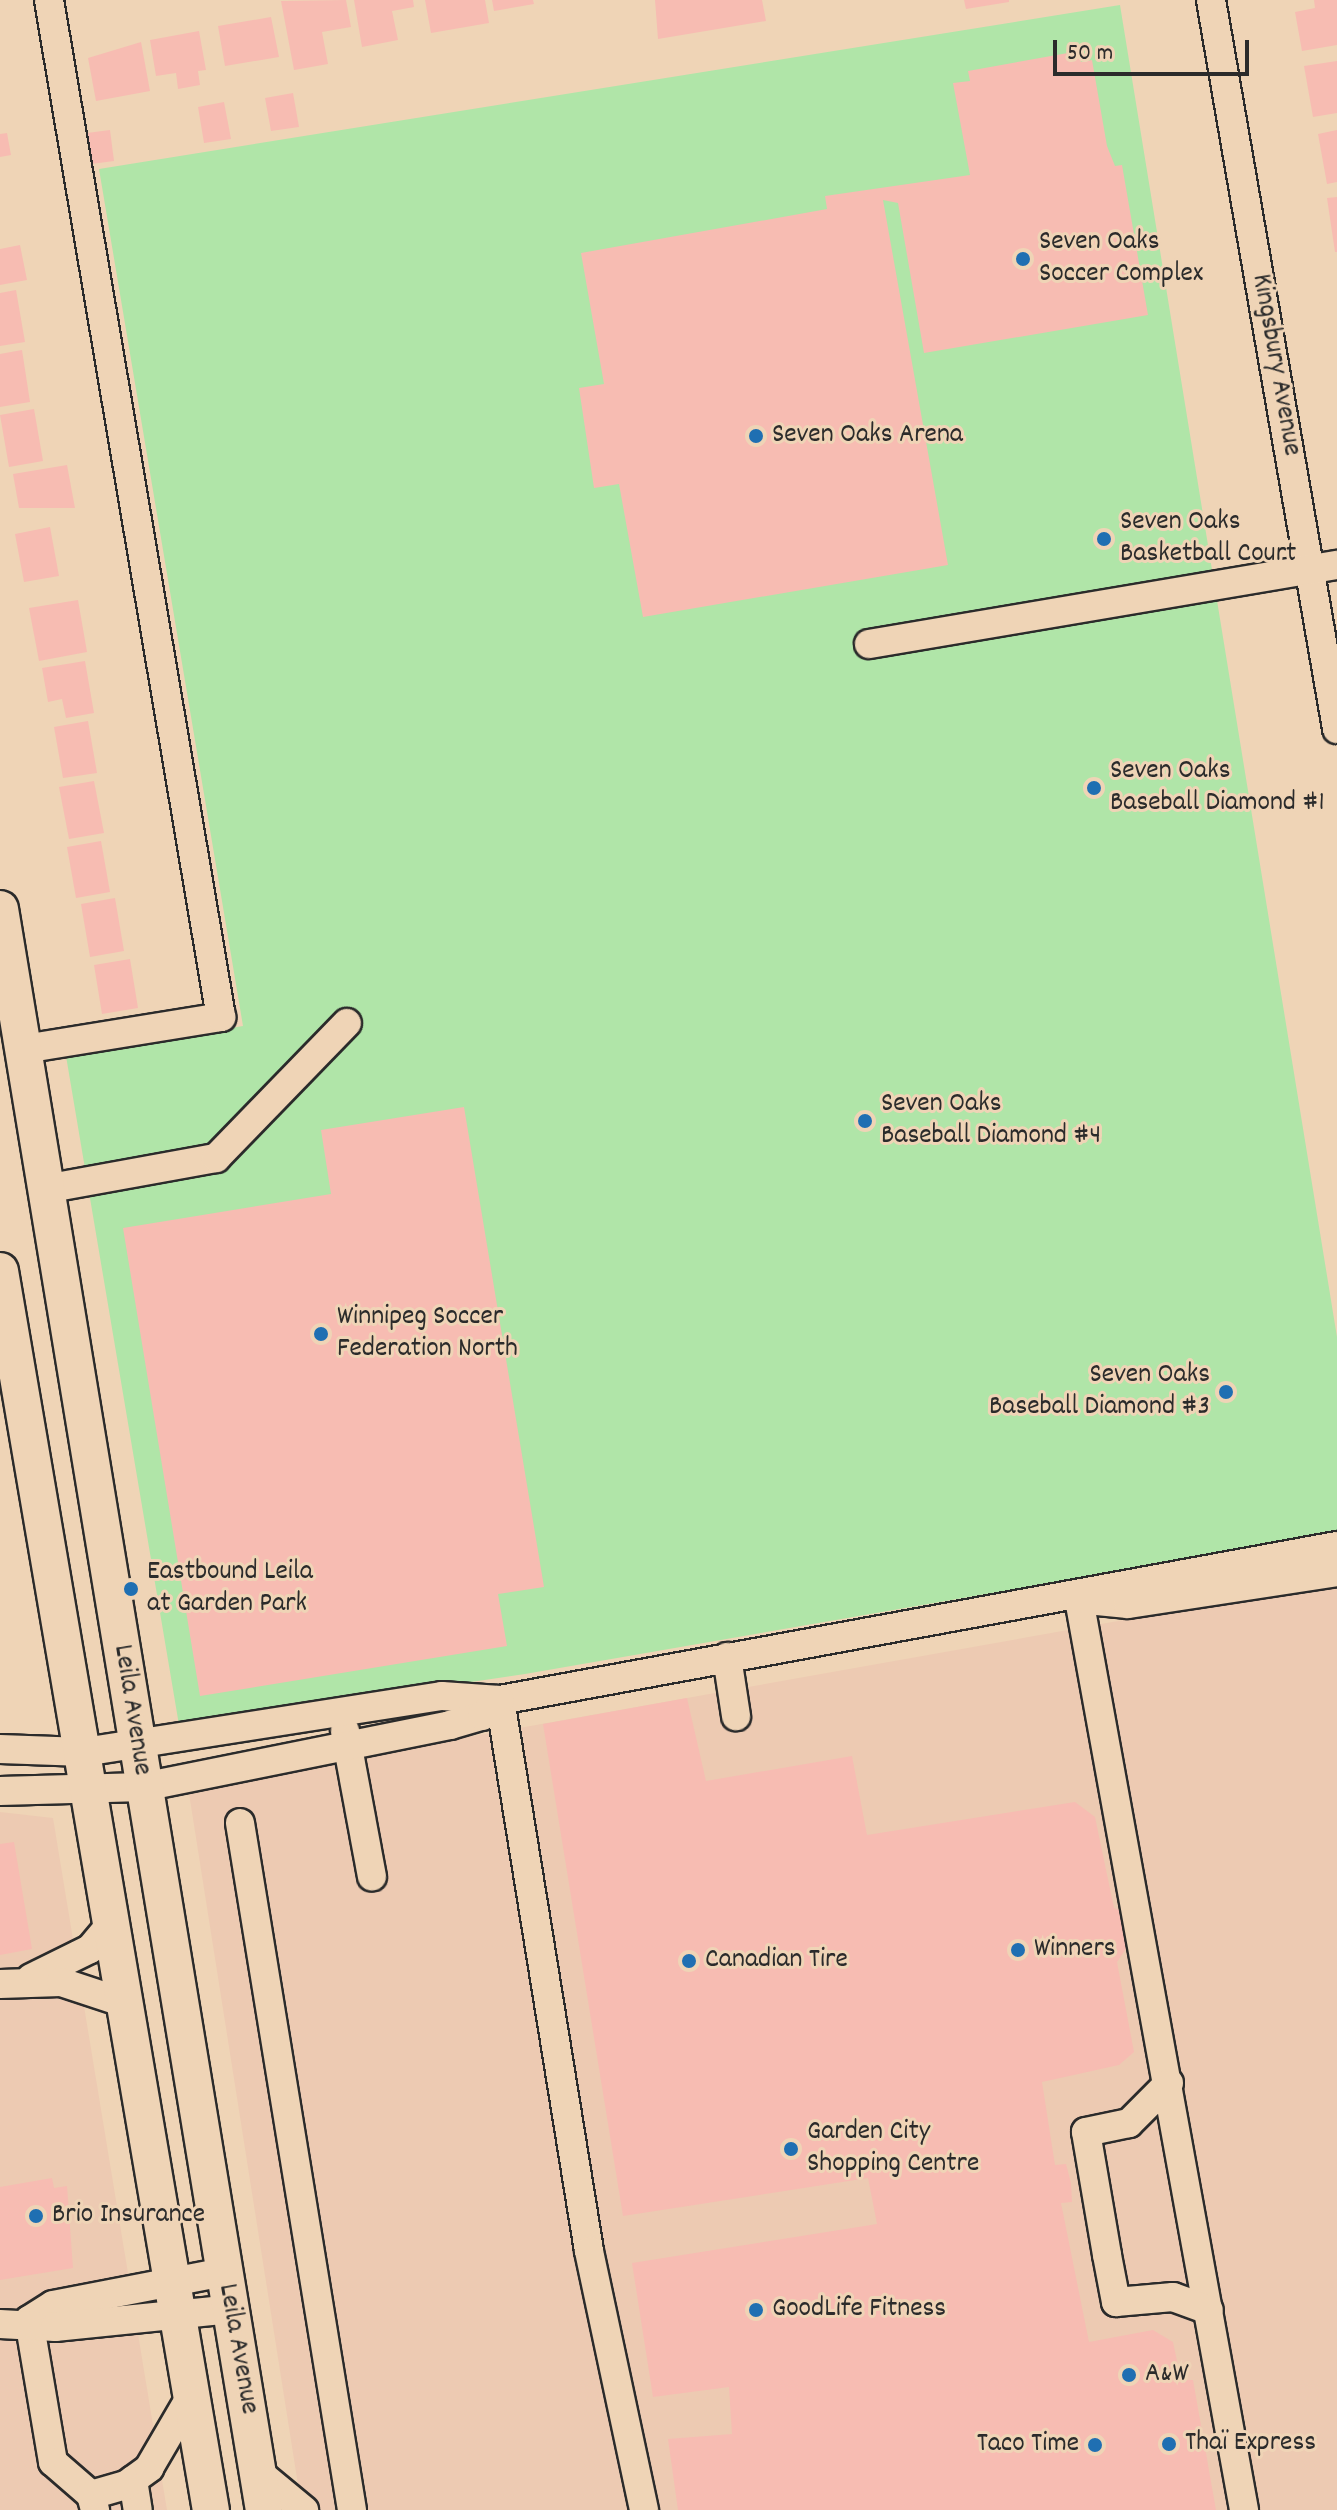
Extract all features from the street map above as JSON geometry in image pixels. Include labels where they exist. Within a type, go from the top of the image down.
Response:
[{"type":"main road","name":"Leila Avenue","points":[[1,924],[264,2510]]},
{"type":"main road","name":"Leila Avenue","points":[[0,1271],[211,2510]]},
{"type":"street","points":[[24,1049],[221,1017],[49,0]]},
{"type":"street","name":"Kingsbury Avenue","points":[[1211,0],[1324,567],[1337,729]]},
{"type":"street","points":[[869,644],[1324,567]]},
{"type":"street","points":[[45,1189],[216,1158],[347,1023]]},
{"type":"street","points":[[0,1749],[84,1752],[476,1693],[500,1700],[727,1657],[1079,1599],[1124,1582],[1337,1546]]},
{"type":"street","points":[[1079,1599],[1128,1604],[1337,1572]]},
{"type":"street","points":[[1079,1599],[1244,2510]]},
{"type":"street","points":[[727,1657],[736,1716]]},
{"type":"street","points":[[0,1791],[90,1793],[143,1787],[348,1747],[482,1716],[500,1700]]},
{"type":"street","points":[[500,1700],[589,2251],[644,2510]]},
{"type":"street","points":[[341,1711],[372,1877]]},
{"type":"street","points":[[240,1823],[352,2510]]},
{"type":"street","points":[[11,1982],[90,1949],[112,1923]]},
{"type":"street","points":[[11,1982],[61,1982],[125,2003]]},
{"type":"street","points":[[1169,2083],[1129,2123],[1086,2132],[1105,2241],[1116,2302],[1173,2297],[1209,2310]]},
{"type":"street","points":[[29,2320],[53,2305],[224,2272]]},
{"type":"street","points":[[0,2324],[29,2320],[55,2327],[178,2317],[231,2309]]},
{"type":"street","points":[[29,2320],[53,2462],[93,2502],[149,2468],[191,2396]]},
{"type":"street","points":[[258,2472],[304,2510]]},
{"type":"street","points":[[133,2480],[138,2510]]},
{"type":"shaded area","name":"Garden City Shopping Centre","points":[[1337,1582],[1337,2510],[302,2510],[188,1787]]},
{"type":"shaded area","points":[[0,1812],[53,1818],[167,2510],[0,2510]]},
{"type":"green space","points":[[1120,5],[1337,1337],[1337,1533],[525,1674],[179,1725],[66,1056],[243,1026],[99,169]]},
{"type":"building","points":[[346,0],[351,27],[322,32],[328,64],[294,70],[281,1]]},
{"type":"building","points":[[354,0],[413,0],[414,7],[392,11],[398,40],[362,47]]},
{"type":"building","points":[[425,0],[485,0],[489,23],[431,33]]},
{"type":"building","points":[[492,0],[533,0],[534,4],[494,11]]},
{"type":"building","points":[[655,0],[762,0],[766,21],[658,39]]},
{"type":"building","points":[[964,0],[1009,0],[1009,2],[966,9]]},
{"type":"building","points":[[1314,0],[1337,0],[1337,45],[1302,51],[1295,12],[1315,8]]},
{"type":"building","points":[[271,17],[279,57],[225,66],[218,26]]},
{"type":"building","points":[[199,31],[206,70],[198,71],[200,85],[178,89],[176,73],[156,76],[150,40]]},
{"type":"building","points":[[141,42],[150,91],[96,101],[88,58]]},
{"type":"building","name":"Seven Oaks Arena","points":[[1079,51],[1081,62],[1092,60],[1107,146],[1115,166],[1122,165],[1148,315],[924,353],[898,203],[883,200],[948,565],[643,617],[619,484],[594,488],[579,388],[604,384],[581,253],[827,209],[825,196],[970,175],[953,83],[970,81],[968,71]]},
{"type":"building","points":[[1337,61],[1337,113],[1313,117],[1304,66]]},
{"type":"building","points":[[293,93],[299,127],[271,131],[265,98]]},
{"type":"building","points":[[224,102],[231,139],[204,143],[198,107]]},
{"type":"building","points":[[110,130],[114,161],[91,164],[87,133]]},
{"type":"building","points":[[1337,130],[1337,182],[1327,184],[1318,134]]},
{"type":"building","points":[[7,133],[11,155],[0,157],[0,134]]},
{"type":"building","points":[[1337,197],[1337,252],[1335,252],[1327,198]]},
{"type":"building","points":[[20,245],[27,280],[0,285],[0,249]]},
{"type":"building","points":[[16,290],[25,342],[0,346],[0,293]]},
{"type":"building","points":[[22,350],[30,402],[0,407],[0,354]]},
{"type":"building","points":[[34,409],[43,461],[9,467],[0,415]]},
{"type":"building","points":[[67,465],[75,508],[19,508],[13,474]]},
{"type":"building","points":[[50,527],[59,576],[24,582],[15,534]]},
{"type":"building","points":[[78,600],[87,652],[39,661],[29,608]]},
{"type":"building","points":[[85,661],[94,713],[66,718],[62,699],[48,702],[42,668]]},
{"type":"building","points":[[88,721],[97,773],[63,778],[54,727]]},
{"type":"building","points":[[94,781],[104,833],[69,839],[59,787]]},
{"type":"building","points":[[101,841],[110,892],[76,898],[67,847]]},
{"type":"building","points":[[115,898],[124,951],[90,957],[81,904]]},
{"type":"building","points":[[130,959],[138,1008],[102,1014],[94,965]]},
{"type":"building","name":"Winnipeg Soccer Federation North","points":[[464,1107],[544,1587],[498,1594],[507,1646],[200,1696],[123,1228],[331,1194],[321,1130]]},
{"type":"building","points":[[687,1698],[706,1781],[852,1756],[867,1835],[1075,1802],[1095,1817],[1114,1908],[1125,1912],[1127,1947],[1117,1962],[1134,2052],[1119,2065],[1042,2082],[1055,2165],[1066,2164],[1071,2183],[1072,2202],[1061,2203],[1089,2342],[1153,2330],[1173,2342],[1181,2380],[1193,2380],[1216,2510],[678,2510],[668,2439],[732,2434],[729,2387],[653,2397],[632,2263],[877,2224],[868,2178],[623,2216],[543,1724]]},
{"type":"building","points":[[14,1842],[32,1949],[0,1955],[0,1844]]},
{"type":"building","name":"Brio Insurance","points":[[52,2178],[54,2188],[67,2186],[73,2268],[0,2280],[0,2187]]},
{"type":"place","name":"Seven Oaks Soccer Complex","points":[[1023,259]]},
{"type":"place","name":"Seven Oaks Arena","points":[[756,436]]},
{"type":"place","name":"Seven Oaks Basketball Court","points":[[1104,539]]},
{"type":"place","name":"Seven Oaks Baseball Diamond #1","points":[[1094,788]]},
{"type":"place","name":"Seven Oaks Baseball Diamond #4","points":[[865,1121]]},
{"type":"place","name":"Winnipeg Soccer Federation North","points":[[321,1334]]},
{"type":"place","name":"Seven Oaks Baseball Diamond #3","points":[[1226,1392]]},
{"type":"place","name":"Eastbound Leila at Garden Park","points":[[131,1589]]},
{"type":"place","name":"Winners","points":[[1018,1950]]},
{"type":"place","name":"Canadian Tire","points":[[689,1961]]},
{"type":"place","name":"Garden City Shopping Centre","points":[[791,2149]]},
{"type":"place","name":"Brio Insurance","points":[[36,2216]]},
{"type":"place","name":"GoodLife Fitness","points":[[756,2310]]},
{"type":"place","name":"A&W","points":[[1129,2375]]},
{"type":"place","name":"Thaï Express","points":[[1169,2444]]},
{"type":"place","name":"Taco Time","points":[[1095,2445]]}]
